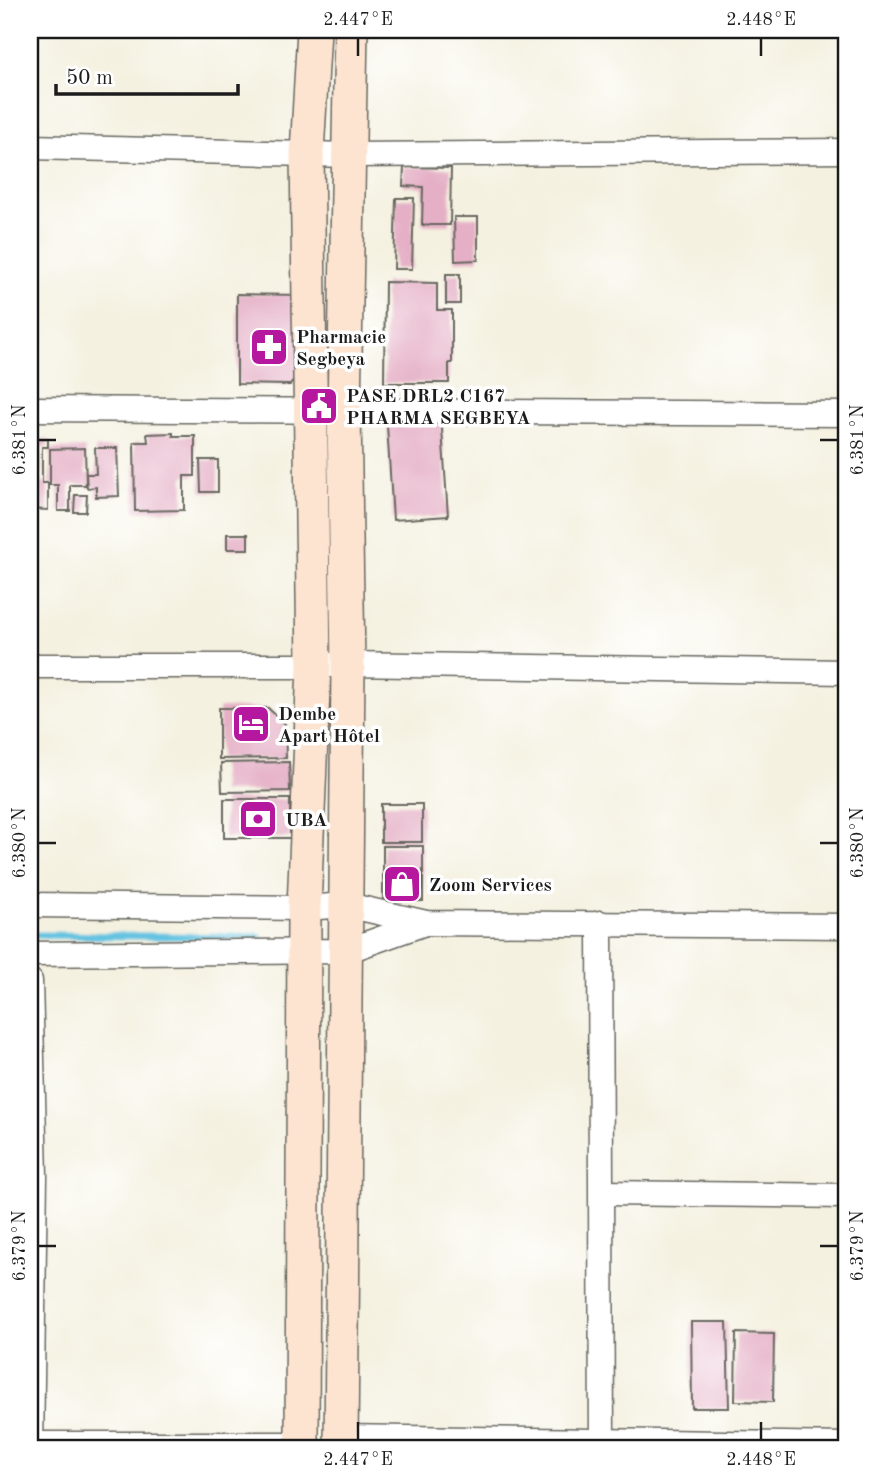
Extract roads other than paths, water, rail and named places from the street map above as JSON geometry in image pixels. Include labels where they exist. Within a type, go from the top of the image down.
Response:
[{"type":"main road","points":[[302,1446],[304,908],[314,666],[307,153],[314,30]]},
{"type":"main road","points":[[341,1443],[348,664],[344,411],[351,30]]},
{"type":"street","points":[[30,147],[349,155],[846,150]]},
{"type":"street","points":[[30,408],[846,414]]},
{"type":"street","points":[[30,666],[348,664],[846,672]]},
{"type":"street","points":[[30,905],[304,908],[347,905],[426,923],[846,926]]},
{"type":"street","points":[[30,954],[346,951],[426,923]]},
{"type":"street","points":[[600,923],[602,1445]]},
{"type":"street","points":[[30,981],[31,1446],[302,1446]]},
{"type":"street","points":[[602,1193],[846,1196]]},
{"type":"street","points":[[341,1443],[846,1445]]},
{"type":"waterway","points":[[30,935],[259,937]]},
{"type":"place","name":"Pharmacie Segbeya","points":[[269,347]]},
{"type":"place","name":"PASE DRL2 C167 PHARMA SEGBEYA","points":[[319,406]]},
{"type":"place","name":"Dembe Apart Hôtel","points":[[251,724]]},
{"type":"place","name":"UBA","points":[[258,819]]},
{"type":"place","name":"Zoom Services","points":[[402,884]]}]
